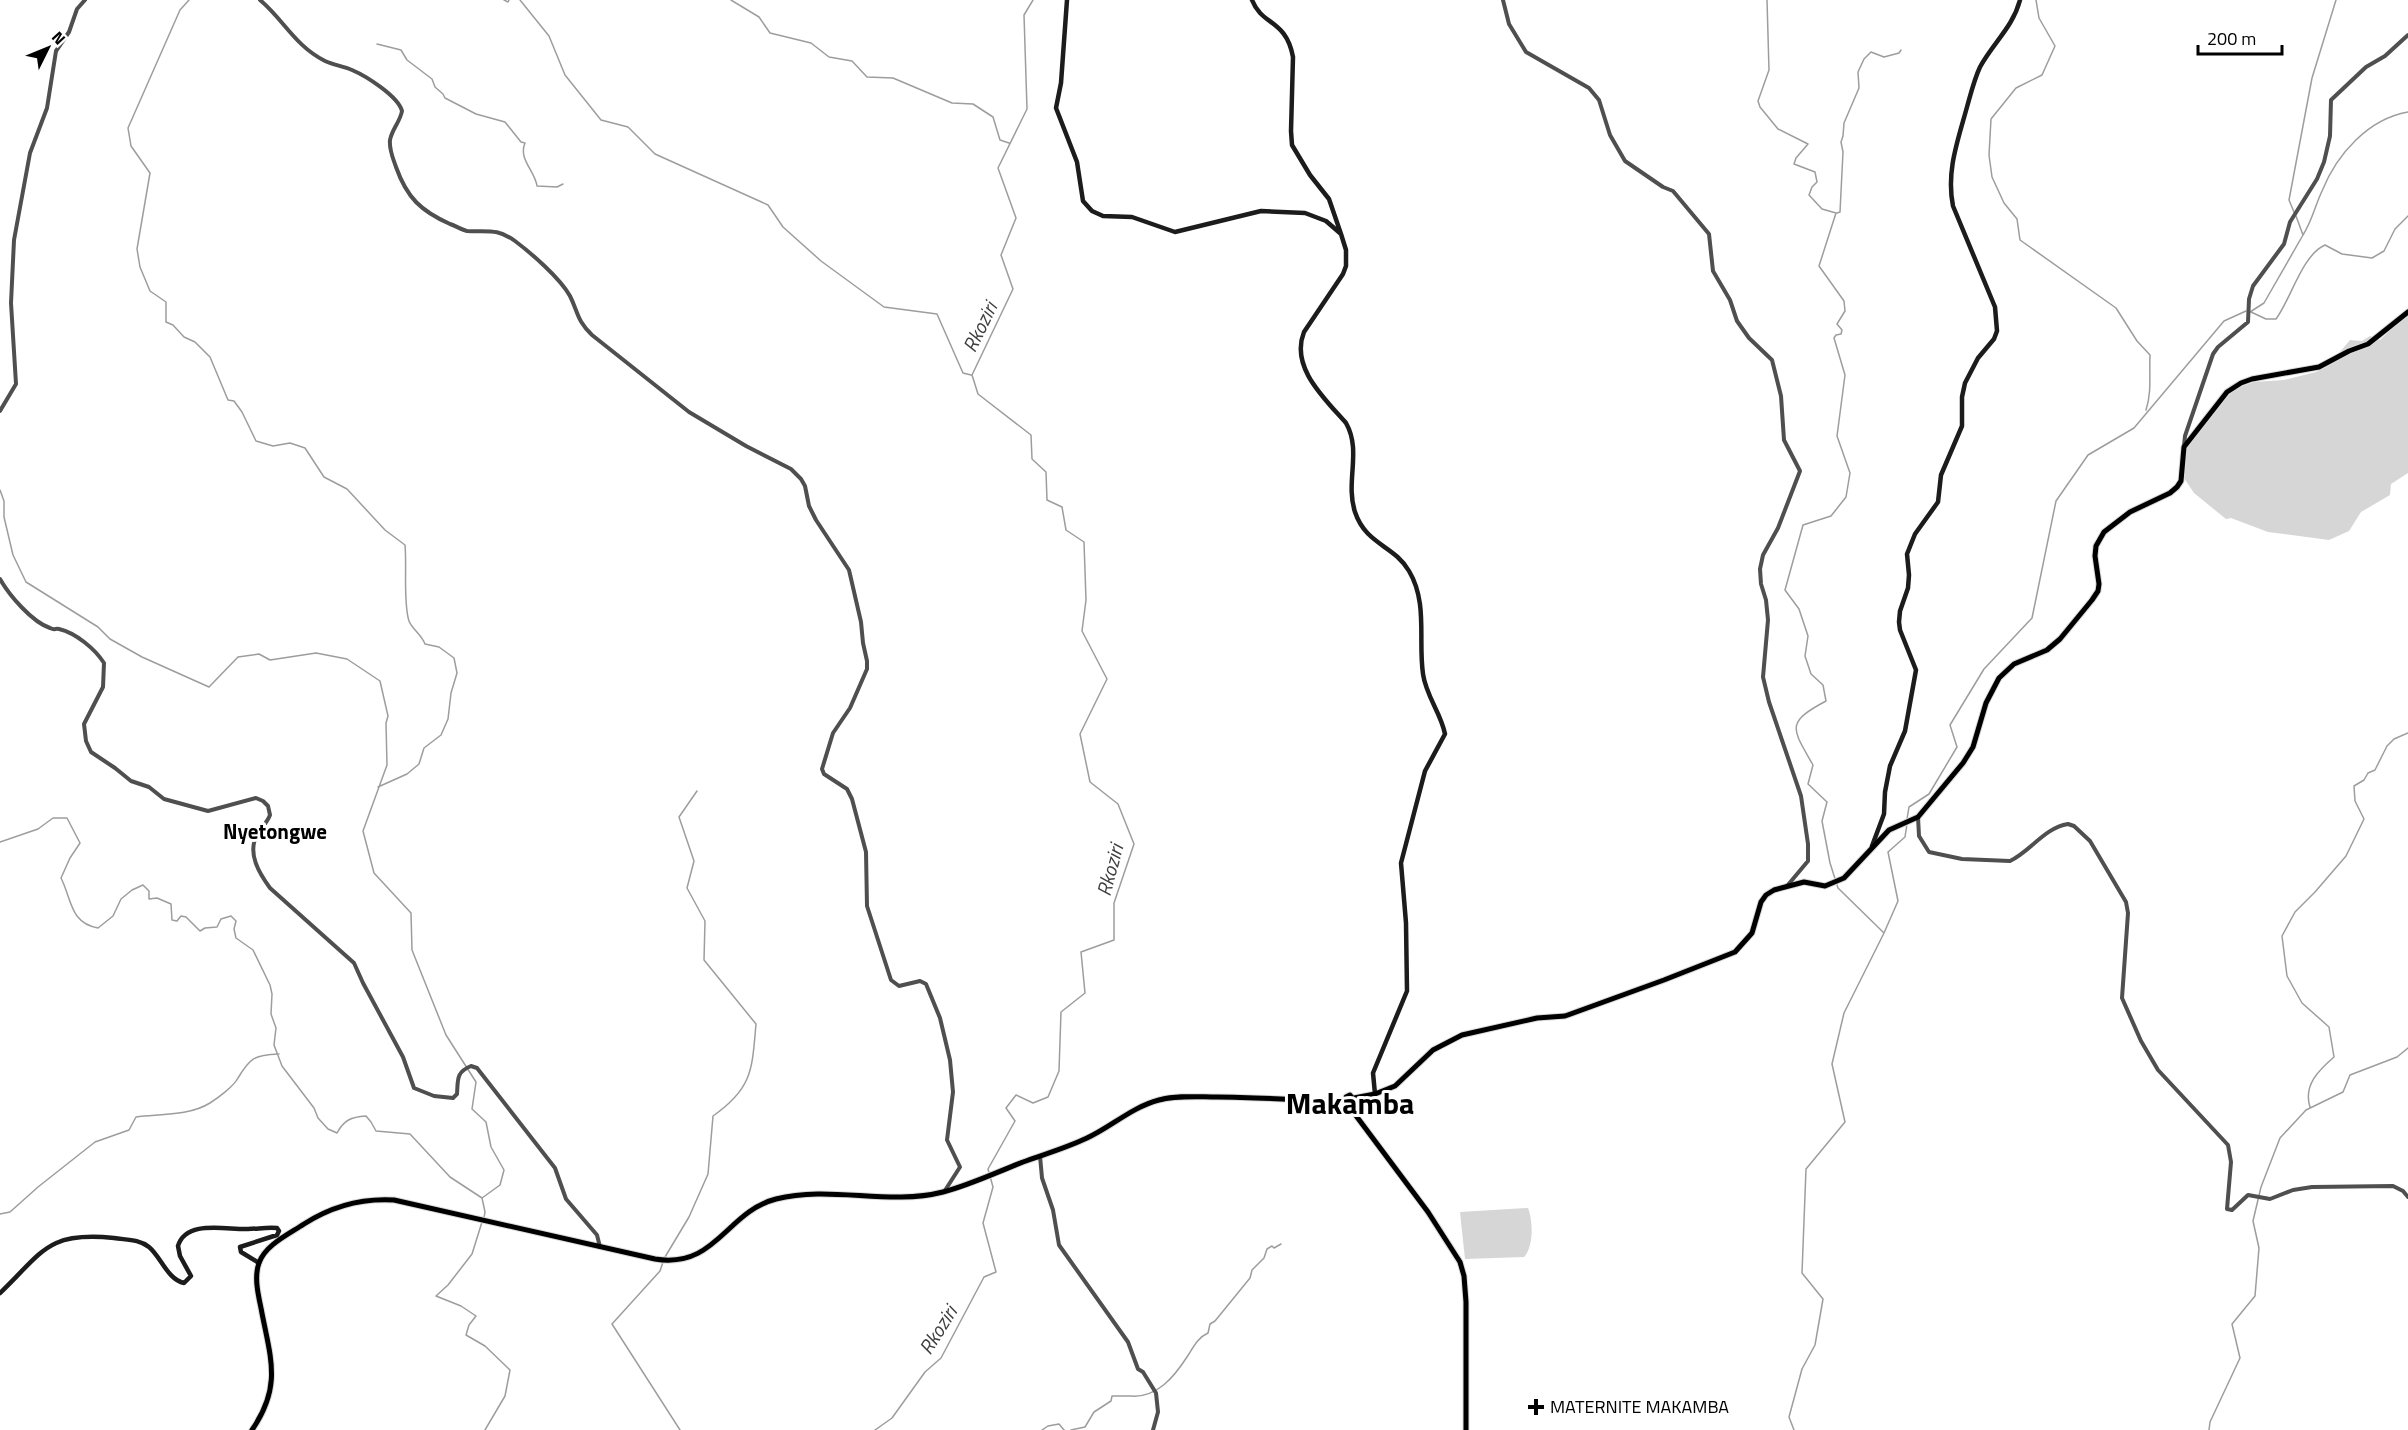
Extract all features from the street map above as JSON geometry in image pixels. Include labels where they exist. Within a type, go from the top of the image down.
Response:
[{"type":"main road","points":[[1067,0],[1061,83],[1056,108],[1073,148],[1083,201],[1086,206],[1103,216],[1132,218],[1175,232],[1245,213],[1299,212],[1312,214],[1326,221],[1341,234]]},
{"type":"main road","points":[[1252,0],[1259,11],[1287,35],[1291,45],[1293,57],[1292,145],[1310,175],[1329,199],[1341,234],[1346,262],[1343,274],[1304,332],[1300,343],[1300,354],[1310,379],[1346,423],[1350,432],[1354,455],[1350,477],[1350,496],[1363,531],[1403,563],[1414,583],[1420,604],[1423,675],[1445,734],[1425,771],[1401,863],[1406,923],[1407,991],[1373,1073],[1375,1094]]},
{"type":"main road","points":[[1872,846],[1884,814],[1890,766],[1905,731],[1916,670],[1899,622],[1900,611],[1908,588],[1907,554],[1915,534],[1938,502],[1941,475],[1962,426],[1962,397],[1965,383],[1978,358],[1989,347],[1997,331],[1995,307],[1953,206],[1951,194],[1953,154],[1980,67],[2013,22],[2020,0]]},
{"type":"main road","points":[[252,1430],[268,1405],[272,1376],[257,1284],[259,1263],[278,1242],[312,1219],[338,1206],[375,1199],[394,1200],[661,1260],[685,1259],[704,1251],[741,1219],[773,1200],[814,1193],[908,1197],[944,1192],[1088,1138],[1142,1106],[1170,1097],[1350,1102],[1395,1086],[1433,1050],[1462,1035],[1537,1018],[1565,1016],[1658,983],[1735,952],[1752,933],[1761,902],[1766,895],[1804,882],[1825,886],[1838,882],[1852,872],[1872,846],[1889,830],[1918,817],[1936,797],[1969,754],[1986,703],[2000,678],[2014,664],[2043,652],[2060,639],[2098,591],[2095,556],[2104,532],[2130,512],[2170,493],[2177,487],[2181,481],[2184,447],[2227,392],[2252,379],[2319,367],[2368,344],[2408,312]]},
{"type":"main road","points":[[1350,1102],[1428,1212],[1460,1262],[1464,1276],[1466,1302],[1466,1430]]},
{"type":"main road","points":[[0,1293],[42,1252],[60,1240],[74,1237],[142,1242],[156,1254],[176,1281],[184,1283],[190,1278],[190,1273],[180,1256],[178,1246],[182,1238],[188,1234],[204,1228],[277,1228],[279,1233],[277,1235],[240,1247],[241,1252],[259,1263]]},
{"type":"street","points":[[0,411],[16,384],[11,303],[14,244],[30,153],[47,108],[56,51],[69,32],[75,13],[85,0]]},
{"type":"street","points":[[260,0],[289,33],[304,46],[325,61],[362,75],[398,102],[401,116],[392,131],[391,150],[404,185],[417,204],[431,216],[459,228],[467,231],[497,231],[516,242],[562,285],[570,296],[580,324],[592,335],[689,412],[746,446],[791,469],[805,486],[809,506],[852,578],[867,661],[867,669],[850,708],[833,733],[822,769],[824,774],[847,789],[852,799],[866,852],[867,906],[891,980],[898,986],[925,983],[942,1022],[953,1081],[947,1140],[960,1167],[944,1192]]},
{"type":"street","points":[[1503,0],[1509,24],[1526,52],[1589,88],[1599,100],[1611,135],[1625,160],[1645,176],[1673,191],[1709,234],[1713,271],[1730,300],[1735,317],[1744,332],[1772,360],[1775,368],[1784,440],[1800,471],[1778,528],[1763,555],[1760,568],[1767,621],[1763,677],[1768,702],[1802,797],[1808,844],[1808,861],[1787,887]]},
{"type":"street","points":[[2184,447],[2185,436],[2213,354],[2230,337],[2247,325],[2253,286],[2284,244],[2295,213],[2317,179],[2329,146],[2332,125],[2331,100],[2366,67],[2385,56],[2408,35]]},
{"type":"street","points":[[0,579],[7,592],[23,609],[47,627],[61,629],[86,643],[104,663],[103,687],[84,724],[86,741],[91,752],[131,781],[149,787],[168,800],[208,811],[240,804],[251,798],[263,801],[270,815],[255,841],[255,862],[259,873],[270,888],[354,963],[403,1057],[413,1086],[419,1091],[453,1098],[457,1094],[456,1079],[459,1073],[469,1066],[477,1068],[555,1168],[566,1199],[597,1235],[600,1247]]},
{"type":"street","points":[[1918,817],[1919,836],[1929,852],[1950,857],[2010,861],[2046,833],[2068,824],[2074,826],[2090,841],[2127,905],[2121,990],[2127,1012],[2158,1070],[2227,1142],[2231,1162],[2227,1209],[2232,1210],[2248,1195],[2270,1198],[2293,1190],[2312,1187],[2393,1186],[2403,1191],[2408,1197]]},
{"type":"street","points":[[1040,1156],[1042,1178],[1052,1208],[1059,1245],[1128,1342],[1138,1369],[1143,1372],[1156,1393],[1158,1412],[1153,1430]]},
{"type":"shaded area","points":[[2408,313],[2408,473],[2391,484],[2390,495],[2361,512],[2349,531],[2329,540],[2268,532],[2231,518],[2226,519],[2194,493],[2184,478],[2183,459],[2187,447],[2226,398],[2237,388],[2254,382],[2284,380],[2316,372],[2328,366],[2350,340],[2362,341],[2370,336],[2380,340]]},
{"type":"shaded area","points":[[1528,1208],[1532,1233],[1530,1247],[1524,1257],[1465,1259],[1460,1212]]},
{"type":"waterway","points":[[189,0],[180,10],[128,128],[131,146],[150,173],[137,249],[140,267],[150,291],[166,302],[166,322],[173,325],[184,337],[195,342],[210,357],[228,400],[234,401],[242,412],[256,441],[273,446],[290,443],[305,448],[324,477],[347,489],[385,530],[405,545],[406,604],[409,621],[425,644],[439,647],[454,658],[457,673],[451,693],[448,719],[441,735],[424,748],[419,764],[407,774],[378,787]]},
{"type":"waterway","points":[[504,0],[508,2],[509,0]]},
{"type":"waterway","points":[[520,0],[549,36],[565,75],[601,120],[628,127],[655,154],[768,205],[783,227],[821,261],[884,307],[937,314],[963,373],[971,375]]},
{"type":"waterway","points":[[731,0],[759,17],[770,33],[811,43],[829,57],[852,61],[867,77],[893,78],[952,103],[973,104],[993,117],[1000,140],[1009,143]]},
{"type":"waterway","name":"Rkoziri","points":[[875,1430],[892,1418],[925,1372],[941,1358],[984,1277],[996,1272],[983,1223],[993,1187],[988,1169],[1015,1121],[1006,1108],[1016,1095],[1033,1103],[1048,1097],[1059,1071],[1061,1012],[1085,993],[1081,952],[1114,940],[1114,903],[1134,844],[1118,804],[1090,782],[1080,734],[1107,679],[1082,631],[1086,600],[1084,542],[1066,530],[1062,507],[1047,500],[1046,472],[1032,459],[1031,435],[978,394],[972,375],[1013,289],[1001,255],[1016,218],[998,168],[1027,109],[1024,15],[1033,0]]},
{"type":"waterway","points":[[1767,0],[1769,70],[1758,101],[1760,107],[1778,129],[1808,144],[1796,158],[1794,164],[1815,172],[1817,182],[1809,195],[1822,209],[1836,213],[1819,266],[1844,301],[1845,311],[1837,324],[1842,330],[1841,334],[1834,338],[1845,375],[1837,436],[1850,473],[1846,497],[1831,516],[1803,525],[1785,590],[1799,609],[1808,636],[1805,656],[1811,674],[1823,685],[1826,701],[1804,715],[1796,727],[1800,742],[1813,765],[1808,784],[1827,802],[1822,821],[1830,863],[1838,888],[1884,933],[1844,1013],[1832,1064],[1845,1122],[1806,1169],[1802,1273],[1823,1299],[1815,1345],[1802,1369],[1789,1417],[1794,1430]]},
{"type":"waterway","points":[[2036,0],[2039,18],[2055,46],[2042,75],[2016,88],[1991,119],[1989,155],[1992,177],[2004,203],[2017,219],[2020,240],[2116,308],[2137,341],[2150,355],[2150,390],[2146,410]]},
{"type":"waterway","points":[[2294,212],[2289,200],[2312,78],[2336,0]]},
{"type":"waterway","points":[[377,44],[401,50],[407,60],[432,79],[435,87],[445,98],[476,114],[505,122],[521,142],[525,143],[523,149],[525,160],[537,186],[557,187],[563,184]]},
{"type":"waterway","points":[[1837,213],[1840,212],[1843,152],[1841,142],[1844,123],[1859,88],[1858,72],[1864,59],[1871,52],[1884,57],[1899,53],[1901,50]]},
{"type":"waterway","points":[[2303,235],[2328,177],[2345,152],[2367,130],[2393,116],[2408,112]]},
{"type":"waterway","points":[[2250,312],[2264,303],[2303,235],[2296,216]]},
{"type":"waterway","points":[[2251,312],[2266,319],[2276,319],[2303,268],[2317,250],[2325,245],[2342,254],[2372,258],[2384,251],[2395,229],[2408,216]]},
{"type":"waterway","points":[[1907,819],[1909,807],[1929,794],[1957,747],[1950,725],[1984,669],[2032,618],[2056,501],[2088,455],[2134,428],[2224,321],[2246,311]]},
{"type":"waterway","points":[[0,490],[13,555],[26,582],[98,627],[110,639],[142,657],[209,687],[238,657],[259,654],[270,660],[316,653],[347,659],[380,681],[388,716],[386,723],[387,765],[363,831],[374,873],[411,913],[412,950],[446,1035],[476,1082],[472,1109],[486,1122],[491,1147],[504,1170],[500,1185],[482,1198]]},
{"type":"waterway","points":[[2310,1107],[2308,1099],[2311,1085],[2318,1073],[2334,1057],[2329,1027],[2302,1003],[2287,976],[2282,936],[2295,912],[2346,856],[2364,819],[2355,801],[2354,786],[2364,780],[2368,773],[2375,770],[2387,746],[2394,739],[2408,733]]},
{"type":"waterway","points":[[665,1257],[689,1217],[708,1174],[713,1116],[736,1096],[748,1076],[756,1024],[704,960],[705,921],[687,888],[694,861],[679,817],[697,791]]},
{"type":"waterway","points":[[0,842],[38,829],[53,818],[67,818],[80,843],[61,878],[77,916],[82,921],[98,928],[113,916],[121,899],[143,885],[149,891],[149,899],[157,898],[171,904],[172,920],[177,921],[181,916],[186,917],[200,931],[217,927],[221,919],[231,916],[236,921],[234,929],[236,938],[253,950],[270,985],[271,1014],[276,1028],[274,1045],[282,1066],[314,1108],[318,1118],[328,1129],[337,1133],[348,1120],[366,1116],[376,1131],[410,1134],[450,1177],[482,1198],[484,1218]]},
{"type":"waterway","points":[[1884,933],[1898,901],[1888,852],[1905,837],[1907,824]]},
{"type":"waterway","points":[[2209,1430],[2210,1422],[2240,1358],[2232,1324],[2255,1296],[2259,1248],[2253,1221],[2261,1187],[2280,1138],[2306,1110],[2343,1092],[2350,1075],[2397,1057],[2408,1048]]},
{"type":"waterway","points":[[0,1214],[10,1212],[95,1142],[129,1130],[136,1117],[174,1114],[202,1107],[229,1088],[254,1059],[264,1055],[279,1054]]},
{"type":"waterway","points":[[482,1222],[472,1254],[448,1285],[436,1296],[461,1306],[476,1316],[469,1325],[466,1335],[485,1346],[510,1370],[505,1396],[485,1430]]},
{"type":"waterway","points":[[1071,1430],[1085,1427],[1094,1412],[1111,1401],[1112,1396],[1140,1396],[1149,1394],[1164,1385],[1198,1340],[1208,1333],[1210,1324],[1215,1321],[1250,1278],[1252,1270],[1264,1258],[1267,1249],[1281,1244]]},
{"type":"waterway","points":[[663,1262],[660,1271],[612,1324],[680,1430]]},
{"type":"waterway","points":[[1042,1430],[1059,1424],[1064,1430]]},
{"type":"place","name":"MATERNITE MAKAMBA","points":[[1536,1407]]},
{"type":"district","name":"Nyetongwe","points":[[275,832]]},
{"type":"district","name":"Makamba","points":[[1350,1104]]}]
